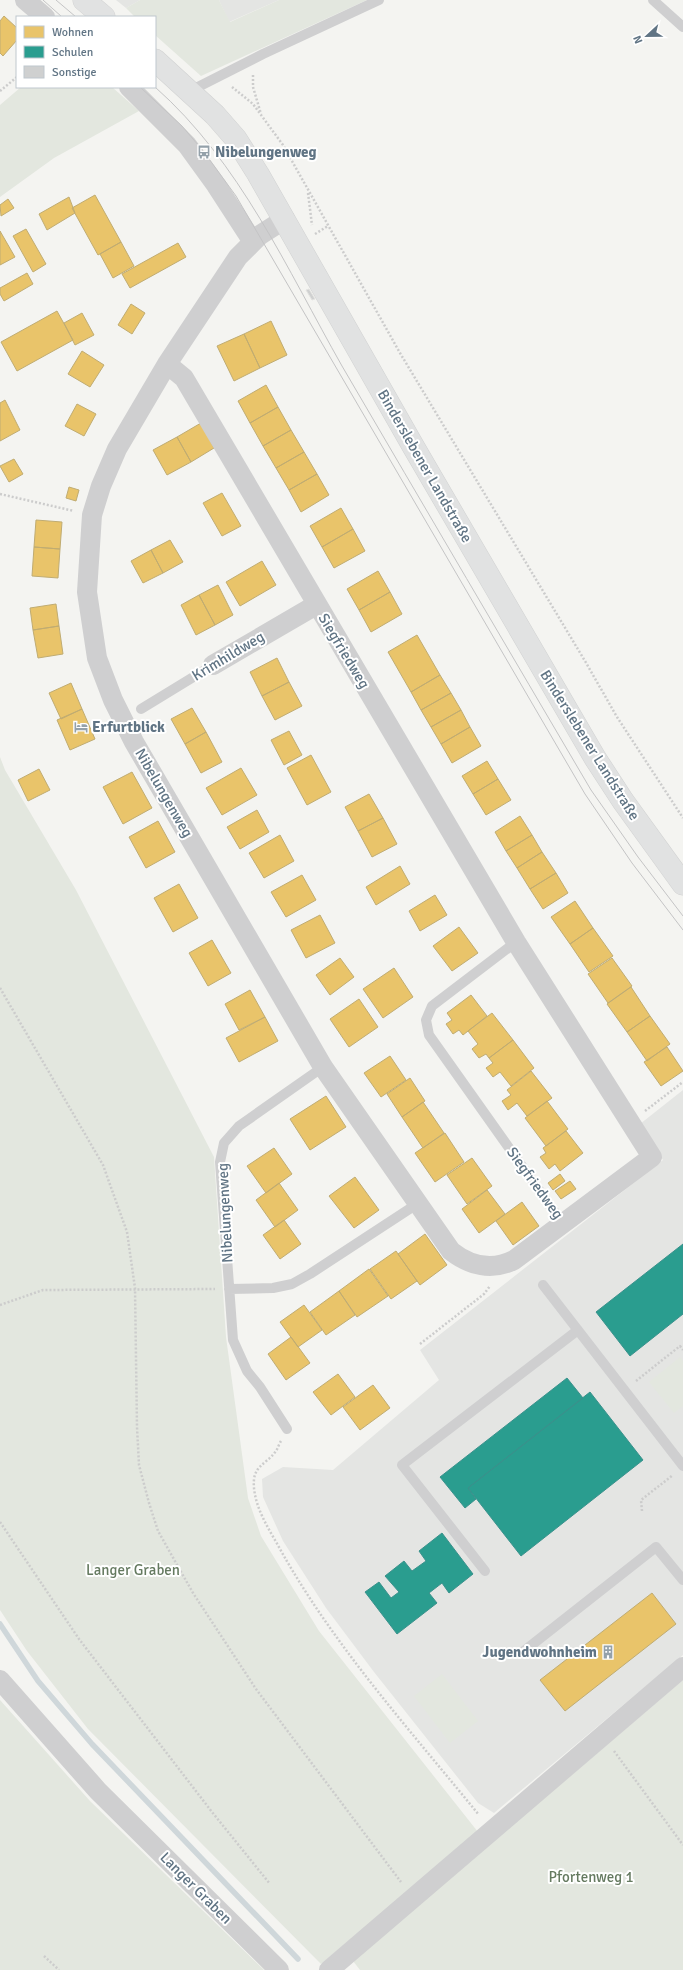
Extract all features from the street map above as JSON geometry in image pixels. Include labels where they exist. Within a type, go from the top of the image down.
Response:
[{"type":"main road","name":"Binderslebener Landstraße","points":[[156,61],[216,115],[236,139],[285,219],[417,453],[583,738],[623,801],[683,884]]},
{"type":"street","points":[[25,0],[44,16]]},
{"type":"street","points":[[130,88],[187,145],[216,185],[253,242]]},
{"type":"street","name":"Nibelungenweg","points":[[285,219],[253,242],[238,257],[167,364],[117,449],[101,486],[92,515],[87,592],[97,658],[113,700],[134,742],[323,1067],[451,1251],[462,1260],[478,1266],[495,1266],[506,1264],[514,1260],[563,1224]]},
{"type":"street","name":"Siegfriedweg","points":[[167,364],[184,378],[316,605],[516,942],[652,1157],[563,1224]]},
{"type":"street","name":"Krimhildweg","points":[[213,665],[316,605]]},
{"type":"street","points":[[329,1970],[683,1667]]},
{"type":"street","name":"Langer Graben","points":[[0,1680],[98,1791],[279,1970]]},
{"type":"lane","points":[[183,84],[218,78],[263,54],[379,0]]},
{"type":"lane","points":[[653,0],[683,27]]},
{"type":"lane","name":"Krimhildweg","points":[[141,709],[213,665]]},
{"type":"lane","name":"Siegfriedweg","points":[[516,942],[432,1006],[426,1020],[430,1035],[563,1224]]},
{"type":"lane","name":"Nibelungenweg","points":[[287,1429],[260,1387],[247,1371],[233,1340],[220,1162],[224,1143],[239,1126],[323,1067]]},
{"type":"lane","points":[[229,1289],[273,1288],[292,1284],[310,1274],[417,1204]]},
{"type":"lane","points":[[543,1285],[624,1390],[680,1469]]},
{"type":"lane","points":[[485,1571],[402,1465],[578,1330]]},
{"type":"lane","points":[[524,1650],[656,1547],[683,1580]]},
{"type":"path","points":[[263,54],[256,63],[252,75],[256,100],[263,118]]},
{"type":"path","points":[[0,91],[16,78]]},
{"type":"path","points":[[218,78],[240,92],[253,104],[283,145],[400,353],[617,717],[683,818]]},
{"type":"path","points":[[308,190],[313,236],[328,226]]},
{"type":"path","points":[[0,494],[92,515]]},
{"type":"path","points":[[0,988],[103,1165],[127,1232],[135,1288],[139,1465],[148,1503],[158,1531],[193,1593],[256,1689],[413,1898]]},
{"type":"path","points":[[630,1122],[683,1082]]},
{"type":"path","points":[[420,1344],[484,1294],[491,1285],[495,1266]]},
{"type":"path","points":[[0,1305],[43,1290],[135,1288],[229,1289]]},
{"type":"path","points":[[624,1390],[680,1346],[683,1350]]},
{"type":"path","points":[[287,1429],[275,1452],[260,1464],[255,1473],[254,1488],[267,1526],[291,1569],[326,1623],[492,1831]]},
{"type":"path","points":[[642,1511],[641,1500],[680,1469]]},
{"type":"path","points":[[0,1522],[79,1638],[207,1806],[270,1884]]},
{"type":"path","points":[[603,1736],[683,1845]]},
{"type":"path","points":[[44,1956],[59,1970]]},
{"type":"shaded area","points":[[116,0],[140,0],[126,8]]},
{"type":"shaded area","points":[[219,0],[279,0],[229,22]]},
{"type":"shaded area","points":[[683,1090],[683,1655],[494,1813],[478,1803],[374,1672],[326,1608],[283,1541],[263,1497],[262,1479],[283,1467],[333,1470],[439,1380],[420,1350],[663,1160],[640,1124]]},
{"type":"green space","points":[[140,0],[219,0],[230,22],[279,0],[367,0],[201,76],[156,36],[156,16],[134,16],[126,8]]},
{"type":"green space","points":[[20,88],[113,88],[139,111],[54,158],[0,197],[0,105]]},
{"type":"green space","name":"Langer Graben","points":[[0,757],[5,770],[76,890],[214,1157],[226,1337],[248,1498],[261,1536],[319,1631],[478,1832],[321,1964],[88,1729],[27,1651],[0,1610]]},
{"type":"green space","points":[[680,1357],[683,1361],[683,1406],[674,1413],[649,1382]]},
{"type":"green space","points":[[442,1674],[478,1721],[450,1743],[414,1696]]},
{"type":"green space","name":"Pfortenweg 1","points":[[683,1680],[683,1970],[360,1970],[353,1961]]},
{"type":"green space","points":[[0,1700],[90,1801],[264,1970],[0,1970]]},
{"type":"building: Wohnen","points":[[4,16],[16,27],[16,41],[3,56],[0,53],[0,21]]},
{"type":"building: Wohnen","points":[[95,195],[121,242],[98,255],[72,208]]},
{"type":"building: Wohnen","points":[[69,197],[75,213],[47,230],[39,214]]},
{"type":"building: Wohnen","points":[[8,199],[14,208],[1,216],[0,205]]},
{"type":"building: Wohnen","points":[[26,229],[46,264],[33,272],[13,236]]},
{"type":"building: Wohnen","points":[[0,231],[15,257],[0,265]]},
{"type":"building: Wohnen","points":[[121,242],[134,266],[113,278],[100,254]]},
{"type":"building: Wohnen","points":[[178,243],[186,257],[130,288],[122,274]]},
{"type":"building: Wohnen","points":[[27,273],[33,284],[4,301],[0,294],[0,288]]},
{"type":"building: Wohnen","points":[[131,304],[145,313],[132,334],[118,325]]},
{"type":"building: Wohnen","points":[[57,311],[73,340],[17,371],[1,342]]},
{"type":"building: Wohnen","points":[[82,313],[94,335],[75,345],[64,323]]},
{"type":"building: Wohnen","points":[[271,321],[287,355],[260,368],[244,334]]},
{"type":"building: Wohnen","points":[[244,334],[260,368],[234,381],[217,346]]},
{"type":"building: Wohnen","points":[[82,351],[104,365],[90,387],[68,374]]},
{"type":"building: Wohnen","points":[[266,385],[278,407],[250,423],[238,401]]},
{"type":"building: Wohnen","points":[[5,400],[20,430],[0,441],[0,403]]},
{"type":"building: Wohnen","points":[[77,404],[96,414],[84,436],[65,426]]},
{"type":"building: Wohnen","points":[[278,407],[291,430],[263,446],[250,423]]},
{"type":"building: Wohnen","points":[[201,423],[214,448],[191,462],[177,437]]},
{"type":"building: Wohnen","points":[[291,430],[304,452],[276,468],[263,446]]},
{"type":"building: Wohnen","points":[[177,437],[191,462],[167,475],[153,450]]},
{"type":"building: Wohnen","points":[[304,452],[317,474],[289,490],[276,468]]},
{"type":"building: Wohnen","points":[[14,459],[23,474],[9,482],[0,466]]},
{"type":"building: Wohnen","points":[[317,474],[329,495],[301,512],[289,490]]},
{"type":"building: Wohnen","points":[[69,487],[79,490],[76,501],[66,498]]},
{"type":"building: Wohnen","points":[[222,493],[241,526],[222,536],[203,503]]},
{"type":"building: Wohnen","points":[[341,508],[353,529],[322,547],[310,526]]},
{"type":"building: Wohnen","points":[[36,520],[62,522],[60,549],[34,547]]},
{"type":"building: Wohnen","points":[[353,529],[365,551],[334,568],[322,547]]},
{"type":"building: Wohnen","points":[[170,540],[183,562],[163,573],[151,550]]},
{"type":"building: Wohnen","points":[[34,547],[60,549],[58,578],[32,576]]},
{"type":"building: Wohnen","points":[[151,550],[163,573],[143,583],[131,561]]},
{"type":"building: Wohnen","points":[[262,561],[276,585],[240,606],[226,582]]},
{"type":"building: Wohnen","points":[[378,571],[390,592],[359,610],[347,589]]},
{"type":"building: Wohnen","points":[[218,585],[233,615],[215,625],[199,595]]},
{"type":"building: Wohnen","points":[[390,592],[402,614],[371,632],[359,610]]},
{"type":"building: Wohnen","points":[[199,595],[215,625],[196,635],[181,605]]},
{"type":"building: Wohnen","points":[[56,604],[59,626],[33,630],[30,608]]},
{"type":"building: Wohnen","points":[[59,626],[63,654],[38,658],[33,630]]},
{"type":"building: Wohnen","points":[[417,635],[440,675],[411,692],[388,652]]},
{"type":"building: Wohnen","points":[[277,658],[289,682],[262,696],[250,672]]},
{"type":"building: Wohnen","points":[[440,675],[451,693],[421,710],[411,692]]},
{"type":"building: Wohnen","points":[[289,682],[302,706],[275,720],[262,696]]},
{"type":"building: Wohnen","points":[[71,683],[82,709],[61,719],[49,693]]},
{"type":"building: Wohnen","points":[[451,693],[461,710],[431,727],[421,710]]},
{"type":"building: Wohnen","points":[[192,708],[206,732],[185,744],[171,719]]},
{"type":"building: Wohnen","points":[[82,709],[95,739],[70,750],[57,720]]},
{"type":"building: Wohnen","points":[[461,710],[470,727],[441,744],[431,727]]},
{"type":"building: Wohnen","points":[[470,727],[481,746],[452,763],[441,744]]},
{"type":"building: Wohnen","points":[[289,731],[302,755],[284,765],[271,740]]},
{"type":"building: Wohnen","points":[[206,732],[222,762],[201,773],[185,744]]},
{"type":"building: Wohnen","points":[[311,755],[331,792],[307,805],[287,768]]},
{"type":"building: Wohnen","points":[[487,761],[498,779],[473,794],[462,776]]},
{"type":"building: Wohnen","points":[[241,768],[257,795],[222,815],[206,788]]},
{"type":"building: Wohnen","points":[[39,769],[50,790],[28,801],[18,780]]},
{"type":"building: Wohnen","points":[[132,772],[152,808],[123,824],[103,787]]},
{"type":"building: Wohnen","points":[[498,779],[511,800],[486,815],[473,794]]},
{"type":"building: Wohnen","points":[[369,794],[383,818],[358,831],[345,807]]},
{"type":"building: Wohnen","points":[[257,810],[269,832],[240,849],[227,827]]},
{"type":"building: Wohnen","points":[[520,816],[532,835],[506,851],[495,832]]},
{"type":"building: Wohnen","points":[[383,818],[397,844],[372,857],[358,831]]},
{"type":"building: Wohnen","points":[[158,821],[175,852],[146,868],[129,837]]},
{"type":"building: Wohnen","points":[[280,835],[294,861],[264,878],[249,853]]},
{"type":"building: Wohnen","points":[[532,835],[542,852],[517,868],[506,851]]},
{"type":"building: Wohnen","points":[[542,852],[556,873],[530,889],[517,868]]},
{"type":"building: Wohnen","points":[[400,866],[410,884],[376,905],[366,887]]},
{"type":"building: Wohnen","points":[[556,873],[568,893],[543,909],[530,889]]},
{"type":"building: Wohnen","points":[[302,875],[316,900],[286,917],[271,892]]},
{"type":"building: Wohnen","points":[[179,884],[198,918],[173,932],[154,898]]},
{"type":"building: Wohnen","points":[[435,895],[447,915],[420,931],[409,911]]},
{"type":"building: Wohnen","points":[[575,901],[593,928],[570,944],[551,917]]},
{"type":"building: Wohnen","points":[[320,915],[335,943],[306,958],[291,930]]},
{"type":"building: Wohnen","points":[[459,927],[478,953],[452,971],[433,946]]},
{"type":"building: Wohnen","points":[[593,928],[613,956],[589,972],[570,944]]},
{"type":"building: Wohnen","points":[[212,940],[231,973],[208,986],[189,953]]},
{"type":"building: Wohnen","points":[[340,958],[354,977],[330,995],[316,975]]},
{"type":"building: Wohnen","points":[[612,958],[632,986],[608,1003],[588,974]]},
{"type":"building: Wohnen","points":[[394,968],[413,997],[383,1018],[363,989]]},
{"type":"building: Wohnen","points":[[631,987],[650,1016],[627,1032],[607,1004]]},
{"type":"building: Wohnen","points":[[250,990],[265,1017],[239,1030],[225,1004]]},
{"type":"building: Wohnen","points":[[471,995],[487,1016],[463,1035],[459,1030],[453,1034],[446,1024],[452,1020],[447,1013]]},
{"type":"building: Wohnen","points":[[359,999],[378,1027],[349,1047],[330,1019]]},
{"type":"building: Wohnen","points":[[492,1013],[513,1040],[489,1058],[486,1054],[479,1058],[472,1049],[478,1044],[468,1031]]},
{"type":"building: Wohnen","points":[[650,1016],[670,1044],[647,1061],[627,1032]]},
{"type":"building: Wohnen","points":[[265,1017],[278,1041],[239,1062],[226,1038]]},
{"type":"building: Wohnen","points":[[513,1040],[534,1068],[511,1086],[500,1072],[493,1077],[486,1068],[493,1063],[489,1058]]},
{"type":"building: Wohnen","points":[[667,1047],[683,1071],[661,1086],[644,1062]]},
{"type":"building: Wohnen","points":[[390,1056],[406,1080],[381,1097],[364,1073]]},
{"type":"building: Wohnen","points":[[531,1071],[552,1098],[527,1116],[517,1103],[508,1110],[502,1101],[511,1095],[507,1090]]},
{"type":"building: Wohnen","points":[[410,1078],[425,1101],[402,1117],[387,1094]]},
{"type":"building: Wohnen","points":[[326,1096],[346,1127],[310,1150],[290,1119]]},
{"type":"building: Wohnen","points":[[547,1101],[568,1129],[546,1146],[525,1118]]},
{"type":"building: Wohnen","points":[[423,1102],[444,1133],[423,1148],[402,1117]]},
{"type":"building: Wohnen","points":[[566,1131],[583,1153],[560,1171],[555,1164],[549,1169],[540,1157],[546,1153],[543,1148]]},
{"type":"building: Wohnen","points":[[445,1133],[464,1162],[435,1182],[415,1153]]},
{"type":"building: Wohnen","points":[[274,1148],[292,1174],[266,1193],[247,1166]]},
{"type":"building: Wohnen","points":[[472,1158],[492,1186],[467,1204],[447,1175]]},
{"type":"building: Wohnen","points":[[560,1174],[565,1181],[553,1190],[548,1183]]},
{"type":"building: Wohnen","points":[[355,1177],[379,1210],[354,1228],[329,1196]]},
{"type":"building: Wohnen","points":[[570,1181],[576,1189],[561,1199],[555,1191]]},
{"type":"building: Wohnen","points":[[279,1183],[298,1210],[275,1227],[256,1200]]},
{"type":"building: Wohnen","points":[[487,1190],[505,1214],[479,1233],[462,1209]]},
{"type":"building: Wohnen","points":[[522,1202],[539,1226],[513,1245],[496,1221]]},
{"type":"building: Wohnen","points":[[284,1220],[301,1244],[280,1259],[263,1235]]},
{"type":"building: Wohnen","points":[[425,1234],[447,1265],[420,1285],[398,1254]]},
{"type":"building: Wohnen","points":[[396,1251],[417,1281],[391,1299],[370,1269]]},
{"type":"building: Wohnen","points":[[369,1269],[388,1296],[357,1317],[339,1291]]},
{"type":"building: Wohnen","points":[[339,1291],[355,1315],[326,1335],[310,1312]]},
{"type":"building: Wohnen","points":[[304,1305],[322,1330],[298,1347],[280,1322]]},
{"type":"building: Wohnen","points":[[291,1337],[310,1363],[286,1380],[268,1354]]},
{"type":"building: Wohnen","points":[[338,1374],[355,1397],[331,1415],[313,1392]]},
{"type":"building: Wohnen","points":[[373,1385],[390,1408],[360,1430],[343,1407]]},
{"type":"building: Wohnen","name":"Jugendwohnheim","points":[[652,1593],[676,1624],[565,1711],[540,1680]]},
{"type":"building: Schulen","points":[[683,1244],[683,1314],[630,1356],[596,1312]]},
{"type":"building: Schulen","points":[[567,1378],[583,1398],[468,1488],[476,1499],[465,1508],[440,1477]]},
{"type":"building: Schulen","points":[[590,1392],[643,1460],[521,1556],[468,1488]]},
{"type":"building: Schulen","points":[[442,1533],[473,1574],[449,1593],[442,1583],[429,1593],[437,1603],[397,1634],[365,1592],[379,1582],[391,1598],[399,1592],[385,1576],[404,1561],[412,1571],[426,1561],[419,1551]]},
{"type":"building: Sonstige","points":[[309,289],[315,299],[312,300],[306,290]]},
{"type":"waterway","points":[[0,1624],[38,1681],[92,1744],[298,1959]]},
{"type":"tram line","points":[[43,0],[61,16]]},
{"type":"tram line","points":[[56,0],[75,16]]},
{"type":"tram line","points":[[141,88],[182,126],[204,152],[236,196],[585,794],[632,863],[683,930]]},
{"type":"tram line","points":[[156,88],[185,117],[212,149],[260,218],[342,366],[591,790],[638,857],[683,916]]},
{"type":"place","name":"Nibelungenweg","points":[[204,152]]},
{"type":"place","name":"Erfurtblick","points":[[81,727]]},
{"type":"place","name":"Jugendwohnheim","points":[[608,1652]]}]
